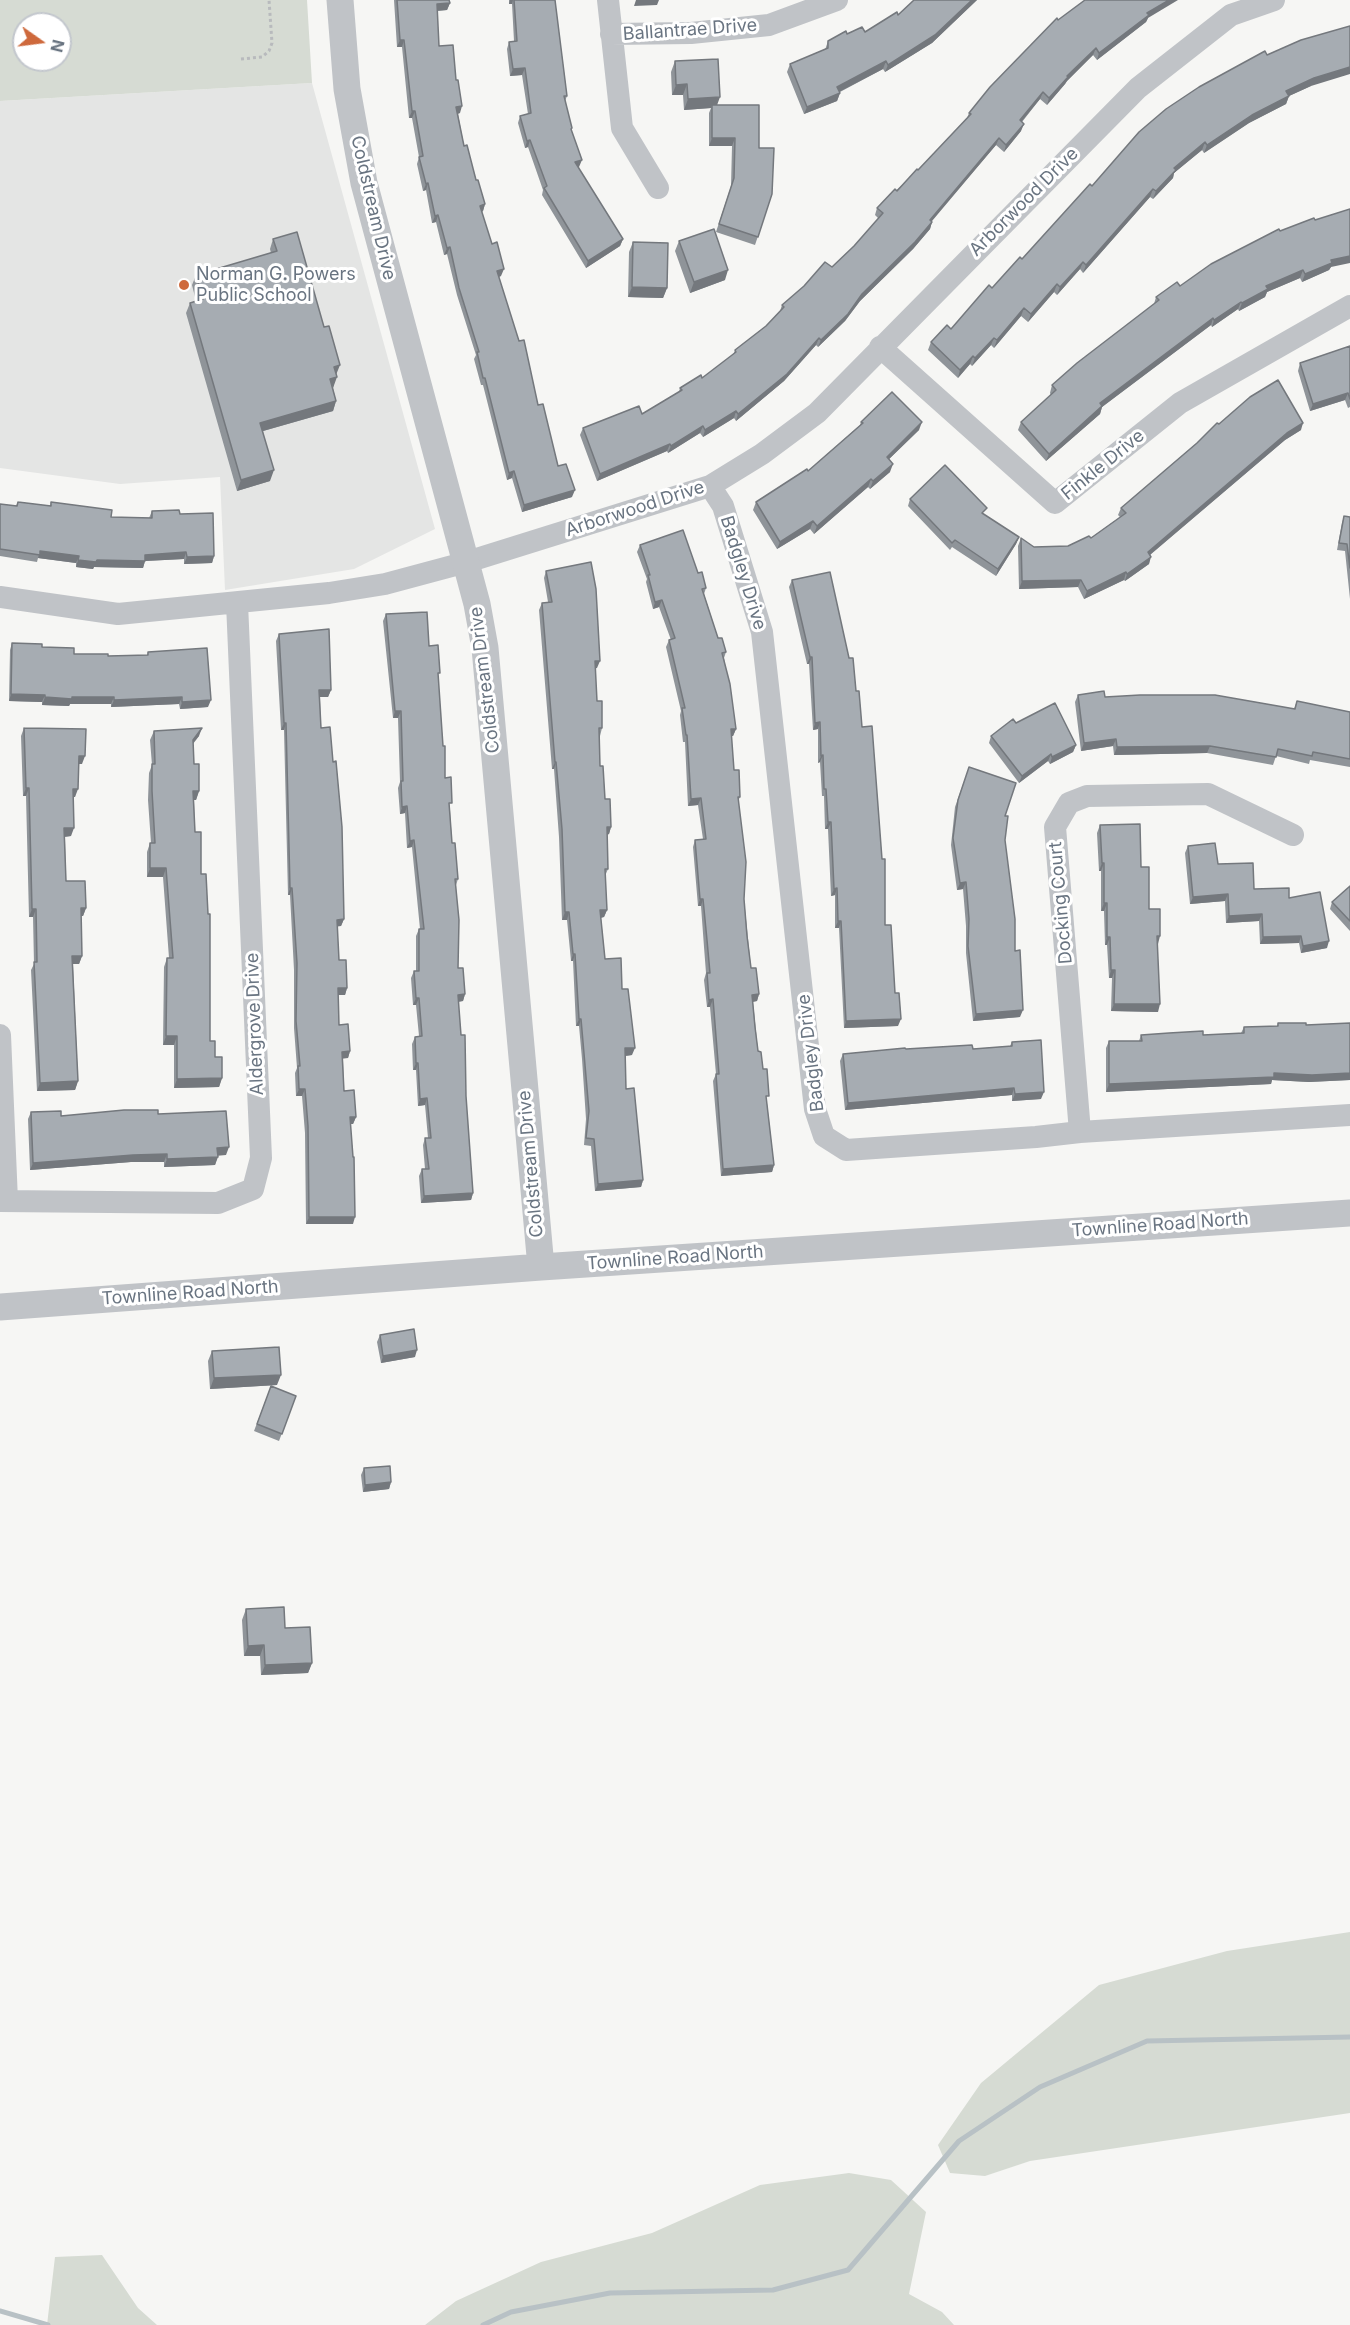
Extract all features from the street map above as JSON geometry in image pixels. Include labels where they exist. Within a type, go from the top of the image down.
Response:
[{"type":"street","name":"Coldstream Drive","points":[[340,0],[347,89],[364,183],[477,604],[485,648],[541,1267]]},
{"type":"street","points":[[608,0],[622,128],[658,188]]},
{"type":"street","name":"Ballantrae Drive","points":[[611,34],[691,33],[769,25],[837,0]]},
{"type":"street","name":"Arborwood Drive","points":[[0,597],[118,614],[329,593],[385,584],[466,562],[710,486],[762,454],[817,413],[1138,88],[1231,15],[1274,0]]},
{"type":"street","name":"Finkle Drive","points":[[880,347],[1056,503],[1180,403],[1350,306]]},
{"type":"street","name":"Badgley Drive","points":[[710,486],[723,506],[762,632],[815,1109],[824,1136],[846,1150],[1350,1115]]},
{"type":"street","name":"Aldergrove Drive","points":[[4,1201],[218,1203],[253,1189],[261,1158],[237,603]]},
{"type":"street","name":"Docking Court","points":[[1080,1132],[1055,827],[1069,803],[1087,796],[1208,794],[1293,835]]},
{"type":"street","points":[[0,1035],[4,1201]]},
{"type":"street","name":"Townline Road North","points":[[0,1307],[541,1267],[1350,1213]]},
{"type":"path","points":[[241,59],[262,57],[269,51],[272,44],[269,0]]},
{"type":"shaded area","points":[[0,0],[307,0],[312,83],[0,101]]},
{"type":"shaded area","name":"Norman G. Powers Public School","points":[[312,83],[435,529],[354,569],[225,590],[220,477],[120,484],[0,468],[0,101]]},
{"type":"shaded area","points":[[1350,1932],[1350,2113],[1030,2161],[985,2176],[950,2173],[938,2145],[981,2083],[1099,1985],[1227,1951]]},
{"type":"shaded area","points":[[849,2173],[891,2180],[926,2212],[909,2294],[942,2312],[954,2325],[425,2325],[456,2301],[541,2262],[652,2233],[760,2185]]},
{"type":"shaded area","points":[[102,2255],[138,2308],[157,2325],[47,2325],[55,2257]]},
{"type":"building","points":[[397,0],[449,0],[450,3],[437,4],[439,46],[453,45],[456,80],[458,80],[462,106],[456,107],[464,146],[467,145],[485,204],[480,206],[492,244],[497,242],[504,269],[497,271],[519,341],[524,340],[538,405],[543,404],[558,466],[566,464],[575,490],[524,505],[514,471],[509,473],[450,247],[447,248],[438,215],[435,216],[428,183],[426,184],[419,157],[423,156],[415,111],[412,111],[404,40],[400,40]]},
{"type":"building","points":[[514,0],[555,0],[567,96],[564,96],[571,129],[582,160],[575,162],[623,239],[588,261],[544,188],[547,186],[530,140],[527,141],[520,116],[531,113],[525,68],[513,69],[509,42],[517,41]]},
{"type":"building","points":[[914,0],[972,0],[935,35],[888,65],[886,61],[837,87],[840,93],[807,107],[790,64],[828,48],[828,41],[846,31],[847,34],[862,27],[865,32],[897,12],[898,15]]},
{"type":"building","points":[[1085,0],[1169,0],[1147,13],[1149,15],[1099,53],[1096,48],[1067,76],[1049,98],[1043,92],[1020,120],[1024,124],[1006,145],[999,138],[930,220],[932,222],[915,242],[862,294],[848,314],[821,340],[819,338],[787,374],[738,414],[736,411],[705,430],[703,426],[671,446],[670,444],[600,474],[583,428],[639,406],[642,414],[682,390],[680,388],[701,375],[702,378],[736,352],[735,350],[766,326],[784,307],[782,305],[804,286],[825,262],[832,267],[854,246],[883,213],[877,208],[918,170],[971,114],[969,113],[990,87],[1057,18],[1058,20]]},
{"type":"building","points":[[1350,26],[1350,67],[1314,78],[1286,91],[1289,96],[1252,115],[1207,145],[1205,142],[1174,168],[1176,170],[1156,191],[1153,189],[1086,265],[1083,262],[1060,287],[1057,284],[1031,314],[1024,308],[997,340],[994,338],[960,370],[931,342],[947,325],[951,329],[989,285],[992,288],[1020,257],[1022,259],[1090,184],[1092,186],[1139,132],[1166,109],[1199,87],[1265,51],[1267,55],[1301,40]]},
{"type":"building","points":[[718,59],[720,97],[688,99],[687,84],[676,85],[675,61]]},
{"type":"building","points":[[712,105],[759,105],[759,148],[774,148],[772,194],[758,237],[719,224],[734,178],[735,138],[712,138]]},
{"type":"building","points":[[1350,209],[1350,256],[1331,260],[1332,263],[1305,274],[1303,270],[1266,286],[1268,289],[1241,302],[1214,320],[1213,318],[1100,403],[1102,406],[1049,454],[1021,422],[1056,390],[1052,385],[1159,300],[1156,297],[1177,282],[1180,286],[1211,264],[1279,229],[1280,231],[1314,218],[1315,220]]},
{"type":"building","points":[[714,229],[728,270],[694,282],[679,241]]},
{"type":"building","points":[[297,232],[324,327],[329,326],[340,365],[334,367],[337,377],[330,379],[336,401],[260,423],[274,470],[241,480],[190,303],[203,299],[196,275],[277,251],[273,239]]},
{"type":"building","points":[[633,242],[668,243],[667,288],[632,287]]},
{"type":"building","points":[[1350,346],[1350,399],[1348,393],[1313,404],[1300,363]]},
{"type":"building","points":[[1278,380],[1303,423],[1287,433],[1148,552],[1151,557],[1127,574],[1126,572],[1087,591],[1081,580],[1022,581],[1021,538],[1034,547],[1068,546],[1089,536],[1091,538],[1126,513],[1121,508],[1217,423],[1219,424],[1250,397]]},
{"type":"building","points":[[892,392],[922,422],[887,457],[893,464],[873,481],[871,479],[817,526],[813,521],[780,542],[756,502],[807,469],[808,471],[863,423],[861,422]]},
{"type":"building","points":[[945,465],[987,508],[982,513],[1019,537],[998,569],[955,540],[952,543],[910,499]]},
{"type":"building","points":[[18,502],[51,506],[51,502],[112,510],[111,517],[152,518],[152,511],[179,510],[180,514],[213,513],[214,556],[187,557],[186,552],[145,555],[145,561],[97,560],[96,562],[78,560],[79,556],[40,551],[40,555],[0,549],[0,504],[17,506]]},
{"type":"building","points":[[1344,516],[1350,517],[1350,568],[1347,544],[1339,543]]},
{"type":"building","points":[[683,530],[698,573],[702,572],[706,588],[702,589],[718,638],[722,638],[726,652],[722,653],[730,684],[736,729],[731,729],[734,770],[739,770],[740,797],[738,797],[746,862],[744,899],[747,936],[751,968],[756,968],[759,994],[752,995],[758,1051],[761,1052],[763,1069],[767,1069],[769,1096],[766,1096],[774,1165],[723,1169],[713,999],[709,1000],[707,973],[710,973],[695,840],[706,839],[701,798],[691,799],[687,735],[682,708],[685,708],[669,640],[675,638],[662,600],[655,602],[648,575],[650,575],[640,545]]},
{"type":"building","points":[[591,562],[596,589],[600,661],[595,661],[597,701],[602,701],[602,728],[599,728],[600,766],[603,766],[605,799],[610,799],[611,827],[607,827],[608,869],[605,869],[607,910],[600,910],[605,959],[621,958],[622,989],[628,989],[635,1048],[625,1048],[626,1089],[634,1088],[643,1180],[598,1184],[594,1139],[586,1138],[589,1111],[575,954],[573,954],[569,912],[565,912],[562,829],[542,603],[552,602],[546,571]]},
{"type":"building","points":[[830,572],[849,658],[853,658],[862,727],[872,726],[882,859],[885,859],[885,925],[891,925],[895,993],[899,993],[901,1019],[846,1021],[841,921],[838,921],[837,888],[834,889],[831,822],[828,822],[826,789],[824,789],[820,722],[815,723],[812,657],[810,657],[792,580]]},
{"type":"building","points":[[427,612],[429,646],[438,645],[445,778],[451,777],[452,803],[449,803],[458,879],[455,879],[459,920],[458,968],[463,968],[465,994],[458,995],[461,1035],[465,1035],[466,1096],[473,1193],[424,1196],[422,1169],[429,1169],[425,1138],[431,1138],[427,1098],[420,1099],[418,1063],[416,1063],[415,1037],[422,1036],[414,971],[419,971],[419,929],[424,929],[414,840],[410,841],[407,806],[402,807],[401,711],[395,711],[386,614]]},
{"type":"building","points":[[329,629],[331,690],[319,690],[321,728],[330,727],[333,762],[336,761],[342,827],[344,919],[337,920],[339,960],[346,960],[347,988],[338,988],[339,1025],[348,1024],[350,1051],[342,1052],[344,1091],[354,1090],[356,1117],[350,1117],[354,1157],[355,1217],[309,1217],[308,1126],[305,1089],[299,1089],[298,1066],[300,1066],[296,1021],[297,963],[292,888],[290,888],[286,723],[284,723],[279,634]]},
{"type":"building","points":[[12,643],[74,648],[74,654],[108,654],[108,656],[148,655],[148,652],[207,648],[211,700],[182,702],[182,697],[114,700],[114,697],[72,697],[72,699],[11,694]]},
{"type":"building","points":[[1104,691],[1105,697],[1215,695],[1295,709],[1297,701],[1350,712],[1350,759],[1313,752],[1312,756],[1278,749],[1276,757],[1210,746],[1117,747],[1116,739],[1084,743],[1078,695]]},
{"type":"building","points":[[1055,703],[1076,745],[1052,757],[1051,754],[1022,776],[991,736],[1013,719],[1016,723]]},
{"type":"building","points":[[24,728],[86,729],[85,756],[79,756],[78,789],[73,789],[74,828],[64,828],[66,881],[85,881],[86,908],[81,908],[82,956],[72,956],[78,1081],[40,1083],[34,962],[37,962],[36,909],[32,909],[29,788],[26,788]]},
{"type":"building","points":[[202,728],[193,740],[194,764],[199,764],[199,791],[193,791],[195,832],[201,832],[201,874],[206,874],[208,914],[210,914],[210,1041],[215,1041],[215,1057],[222,1057],[222,1078],[177,1079],[177,1036],[166,1036],[167,958],[173,958],[166,868],[150,868],[150,843],[155,843],[152,791],[152,764],[155,764],[154,731]]},
{"type":"building","points":[[969,767],[1016,783],[1005,816],[1008,816],[1005,840],[1015,919],[1015,951],[1020,950],[1023,1010],[976,1014],[968,946],[969,919],[966,882],[960,883],[953,838],[958,800]]},
{"type":"building","points":[[1140,824],[1141,867],[1149,867],[1149,909],[1160,909],[1160,936],[1157,936],[1160,1004],[1114,1004],[1115,970],[1111,970],[1110,937],[1107,937],[1107,903],[1104,903],[1104,863],[1102,863],[1100,825]]},
{"type":"building","points":[[1215,843],[1218,864],[1253,863],[1254,889],[1289,888],[1289,898],[1320,892],[1329,941],[1303,946],[1301,936],[1263,937],[1262,914],[1229,916],[1228,894],[1193,897],[1188,846]]},
{"type":"building","points":[[1350,886],[1350,921],[1332,902]]},
{"type":"building","points":[[1278,1023],[1306,1023],[1306,1025],[1350,1023],[1350,1073],[1312,1075],[1274,1073],[1274,1077],[1109,1084],[1109,1041],[1142,1041],[1141,1035],[1169,1033],[1203,1031],[1203,1035],[1244,1033],[1244,1027],[1278,1026]]},
{"type":"building","points":[[1041,1040],[1044,1092],[1015,1094],[1014,1088],[848,1103],[843,1054],[972,1045],[973,1049],[1012,1046],[1012,1042]]},
{"type":"building","points":[[124,1110],[158,1110],[158,1114],[226,1111],[229,1147],[217,1148],[218,1157],[167,1159],[167,1154],[133,1155],[33,1163],[31,1112],[61,1111],[61,1116]]},
{"type":"building","points":[[414,1329],[417,1350],[383,1356],[380,1335]]},
{"type":"building","points":[[279,1347],[281,1375],[214,1378],[212,1351]]},
{"type":"building","points":[[271,1386],[296,1396],[282,1434],[257,1424]]},
{"type":"building","points":[[390,1466],[391,1482],[365,1485],[364,1468]]},
{"type":"building","points":[[284,1607],[285,1628],[310,1627],[312,1663],[265,1665],[264,1645],[248,1646],[246,1609]]},
{"type":"waterway","points":[[483,2325],[511,2312],[610,2293],[773,2290],[848,2270],[959,2141],[1040,2087],[1147,2041],[1350,2037]]},
{"type":"waterway","points":[[0,2311],[48,2325]]},
{"type":"place","name":"Norman G. Powers Public School","points":[[184,285]]}]
